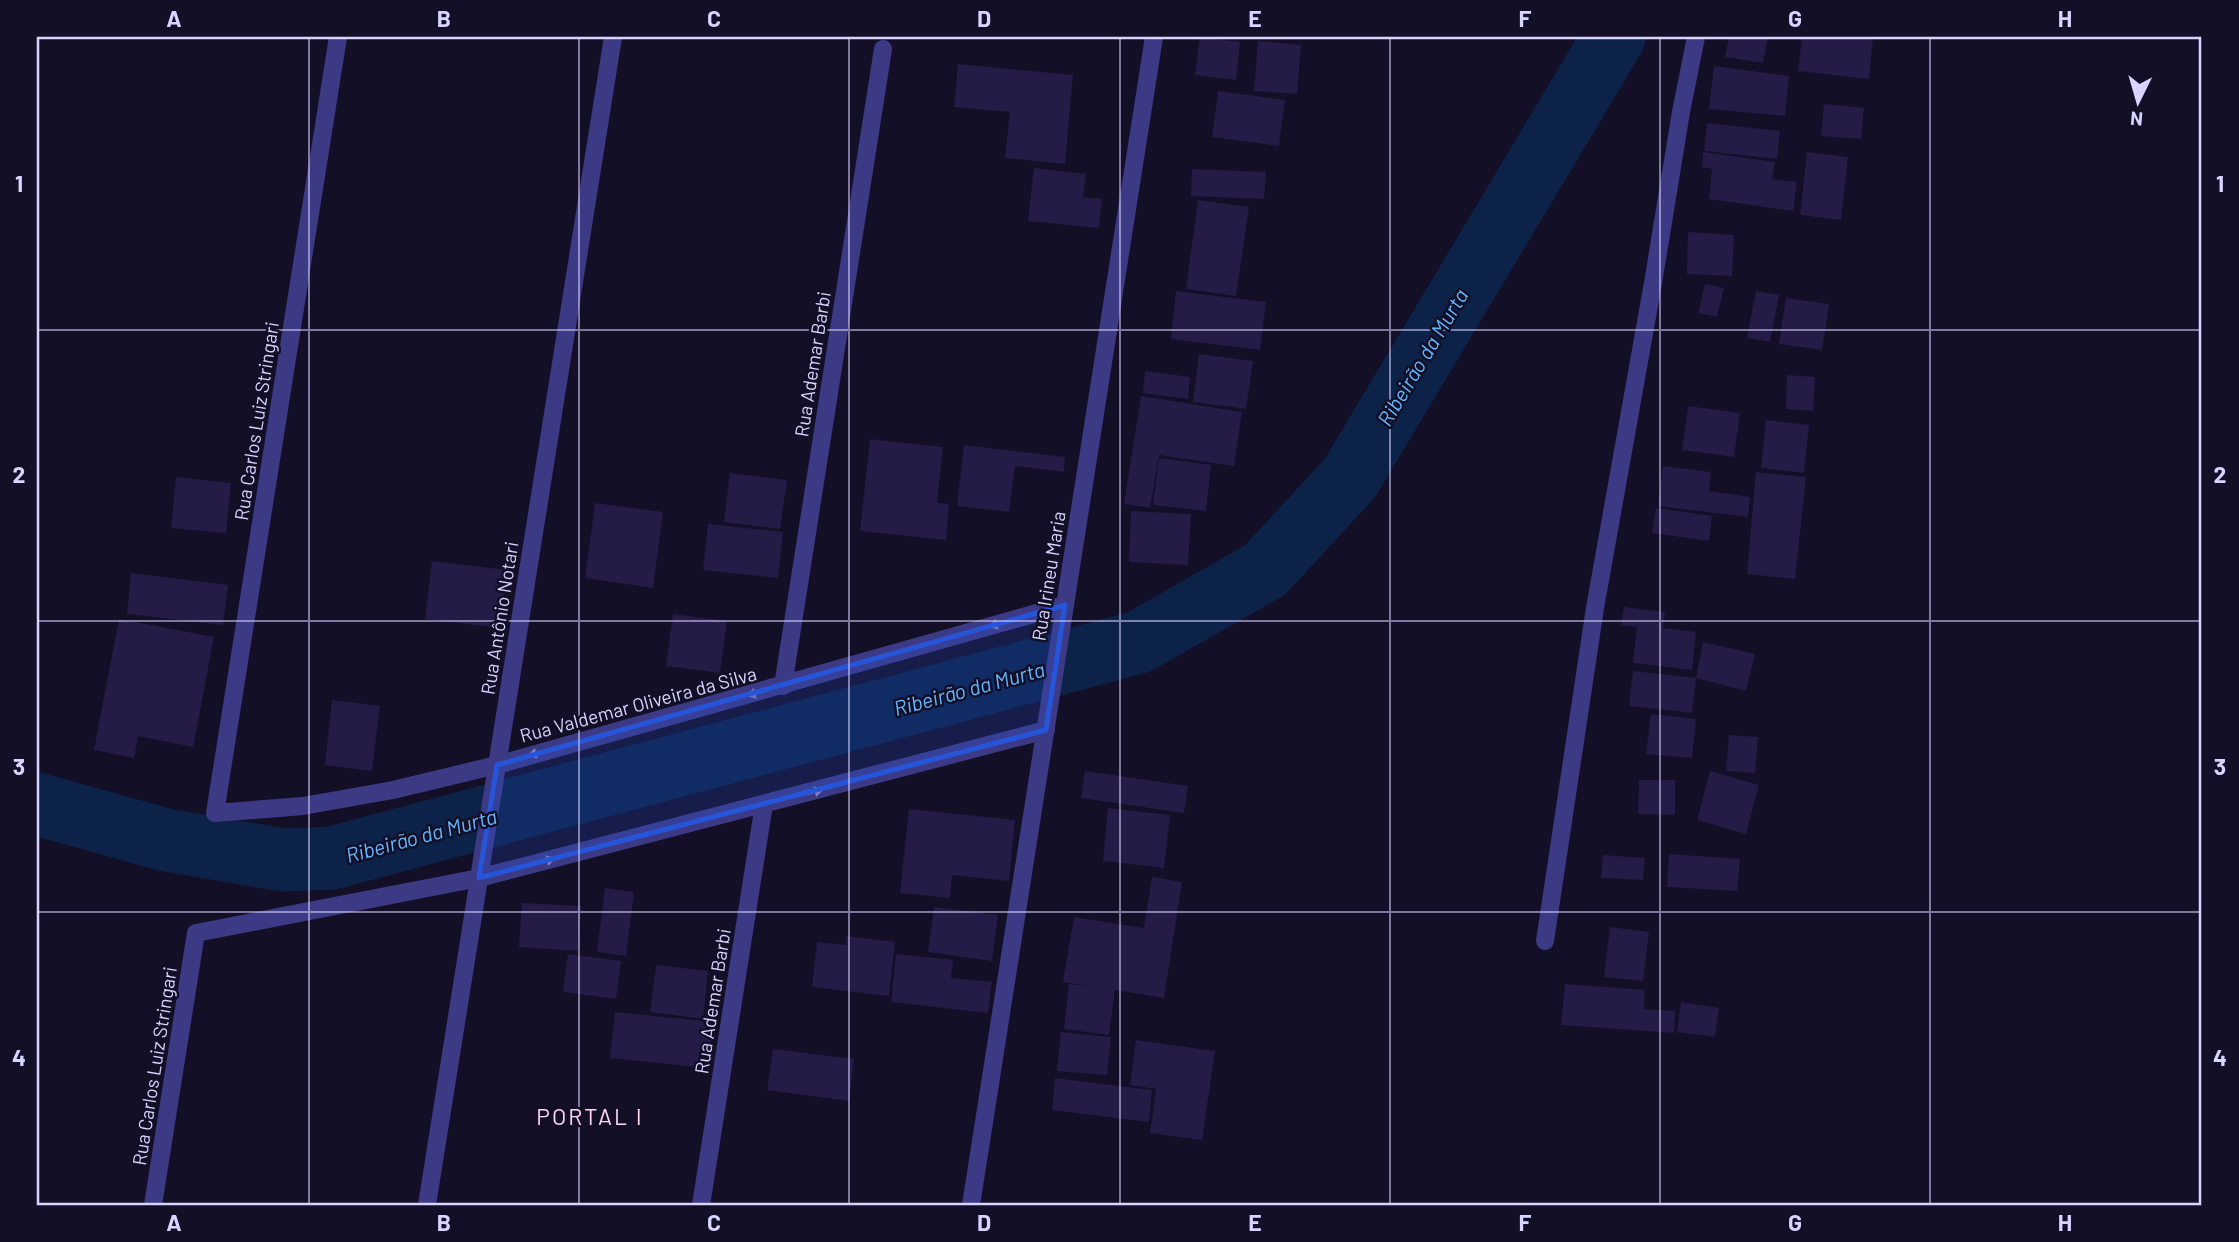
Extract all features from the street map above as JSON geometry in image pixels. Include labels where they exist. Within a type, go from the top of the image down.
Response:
[{"type":"street","name":"Rua Carlos Luiz Stringari","points":[[215,813],[338,37]]},
{"type":"street","name":"Rua Antônio Notari","points":[[427,1205],[613,37]]},
{"type":"street","name":"Rua Irineu Maria","points":[[971,1205],[1154,37]]},
{"type":"street","points":[[1545,941],[1595,608],[1696,37]]},
{"type":"street","name":"Rua Ademar Barbi","points":[[783,686],[883,49]]},
{"type":"street","name":"Rua Valdemar Oliveira da Silva","points":[[215,813],[316,804],[496,772],[783,686],[1064,613]]},
{"type":"street","points":[[480,871],[764,804],[1046,730]]},
{"type":"street","name":"Rua Ademar Barbi","points":[[701,1205],[764,804]]},
{"type":"street","name":"Rua Carlos Luiz Stringari","points":[[153,1205],[196,933],[480,871]]},
{"type":"highlighted area","points":[[1065,605],[1046,730],[479,878],[497,765]]},
{"type":"building","points":[[1200,37],[1240,42],[1236,80],[1195,75]]},
{"type":"building","points":[[1729,37],[1768,37],[1763,63],[1725,57]]},
{"type":"building","points":[[1802,37],[1873,38],[1869,79],[1798,71]]},
{"type":"building","points":[[1258,41],[1301,45],[1297,94],[1254,91]]},
{"type":"building","points":[[958,64],[1073,75],[1065,164],[1005,158],[1010,112],[954,107]]},
{"type":"building","points":[[1714,66],[1789,76],[1785,116],[1709,109]]},
{"type":"building","points":[[1218,91],[1285,100],[1279,146],[1212,137]]},
{"type":"building","points":[[1824,104],[1864,108],[1861,139],[1821,136]]},
{"type":"building","points":[[1707,123],[1780,131],[1777,159],[1704,151]]},
{"type":"building","points":[[1703,152],[1775,162],[1772,179],[1797,182],[1793,211],[1709,199],[1712,169],[1702,167]]},
{"type":"building","points":[[1807,152],[1848,157],[1841,220],[1800,215]]},
{"type":"building","points":[[1034,168],[1086,174],[1083,197],[1102,199],[1099,228],[1028,221]]},
{"type":"building","points":[[1192,169],[1266,172],[1264,199],[1191,196]]},
{"type":"building","points":[[1198,200],[1249,207],[1236,296],[1186,289]]},
{"type":"building","points":[[1688,232],[1734,235],[1732,276],[1687,274]]},
{"type":"building","points":[[1705,284],[1724,288],[1717,317],[1698,313]]},
{"type":"building","points":[[1176,291],[1266,302],[1260,350],[1171,339]]},
{"type":"building","points":[[1756,291],[1779,295],[1770,342],[1747,338]]},
{"type":"building","points":[[1786,298],[1829,304],[1822,350],[1779,344]]},
{"type":"building","points":[[1199,354],[1253,361],[1246,409],[1193,402]]},
{"type":"building","points":[[1145,371],[1190,377],[1188,399],[1143,393]]},
{"type":"building","points":[[1787,375],[1815,377],[1813,411],[1786,409]]},
{"type":"building","points":[[1141,396],[1242,412],[1234,466],[1159,455],[1150,508],[1124,504]]},
{"type":"building","points":[[1688,406],[1740,413],[1734,457],[1682,450]]},
{"type":"building","points":[[1766,420],[1809,425],[1804,473],[1761,468]]},
{"type":"building","points":[[870,439],[943,447],[937,503],[949,504],[946,540],[860,531]]},
{"type":"building","points":[[964,445],[1065,457],[1064,472],[1015,466],[1009,512],[957,506]]},
{"type":"building","points":[[1159,458],[1211,465],[1206,511],[1153,505]]},
{"type":"building","points":[[1663,466],[1711,472],[1709,491],[1750,497],[1748,517],[1658,506]]},
{"type":"building","points":[[1756,472],[1806,477],[1795,579],[1747,574]]},
{"type":"building","points":[[730,473],[787,480],[780,529],[724,522]]},
{"type":"building","points":[[176,477],[231,483],[226,533],[171,528]]},
{"type":"building","points":[[595,503],[663,512],[653,588],[585,578]]},
{"type":"building","points":[[1656,508],[1712,516],[1709,541],[1652,533]]},
{"type":"building","points":[[1131,511],[1191,514],[1188,565],[1129,562]]},
{"type":"building","points":[[708,524],[783,532],[778,578],[703,570]]},
{"type":"building","points":[[432,561],[507,570],[500,628],[425,619]]},
{"type":"building","points":[[131,573],[228,585],[223,625],[127,614]]},
{"type":"building","points":[[1624,607],[1665,612],[1663,628],[1696,632],[1692,670],[1633,663],[1637,627],[1621,625]]},
{"type":"building","points":[[673,614],[727,621],[720,673],[666,666]]},
{"type":"building","points":[[119,619],[214,637],[193,747],[138,736],[134,758],[94,750]]},
{"type":"building","points":[[1703,642],[1755,654],[1746,691],[1696,678]]},
{"type":"building","points":[[1633,671],[1696,678],[1692,713],[1629,706]]},
{"type":"building","points":[[332,700],[380,706],[372,771],[325,765]]},
{"type":"building","points":[[1651,714],[1696,719],[1692,758],[1646,754]]},
{"type":"building","points":[[1729,735],[1758,737],[1755,773],[1726,771]]},
{"type":"building","points":[[1085,771],[1188,786],[1184,813],[1081,798]]},
{"type":"building","points":[[1710,771],[1759,785],[1746,834],[1697,820]]},
{"type":"building","points":[[1639,780],[1675,780],[1675,815],[1638,814]]},
{"type":"building","points":[[1108,808],[1170,815],[1164,868],[1103,861]]},
{"type":"building","points":[[909,809],[1015,820],[1009,881],[952,875],[950,898],[900,893]]},
{"type":"building","points":[[1669,854],[1740,859],[1737,891],[1667,887]]},
{"type":"building","points":[[1603,855],[1645,858],[1643,880],[1601,878]]},
{"type":"building","points":[[1152,877],[1182,882],[1164,998],[1115,990],[1109,1035],[1064,1029],[1069,984],[1091,986],[1063,982],[1074,917],[1144,928]]},
{"type":"building","points":[[605,888],[634,892],[626,956],[597,952]]},
{"type":"building","points":[[522,903],[581,906],[578,951],[519,947]]},
{"type":"building","points":[[934,907],[998,915],[992,961],[928,952]]},
{"type":"building","points":[[1610,927],[1649,932],[1643,981],[1604,977]]},
{"type":"building","points":[[847,936],[895,942],[889,996],[812,987],[817,942],[846,945]]},
{"type":"building","points":[[568,954],[621,961],[616,999],[563,992]]},
{"type":"building","points":[[896,954],[953,960],[951,978],[992,982],[988,1013],[891,1002]]},
{"type":"building","points":[[656,965],[708,971],[703,1019],[650,1012]]},
{"type":"building","points":[[1565,984],[1645,990],[1644,1009],[1675,1011],[1674,1033],[1561,1025]]},
{"type":"building","points":[[1681,1002],[1719,1008],[1715,1037],[1677,1032]]},
{"type":"building","points":[[615,1012],[713,1022],[708,1068],[610,1058]]},
{"type":"building","points":[[1061,1032],[1111,1037],[1107,1075],[1057,1071]]},
{"type":"building","points":[[1136,1040],[1215,1051],[1202,1140],[1150,1133],[1156,1089],[1130,1085]]},
{"type":"building","points":[[773,1049],[854,1059],[849,1101],[767,1090]]},
{"type":"building","points":[[1055,1078],[1152,1090],[1149,1122],[1052,1110]]},
{"type":"waterway","name":"Ribeirão da Murta","points":[[37,804],[166,840],[283,860],[332,858],[1139,642],[1265,570],[1350,478],[1614,37]]},
{"type":"district","name":"PORTAL I","points":[[590,1116]]}]
